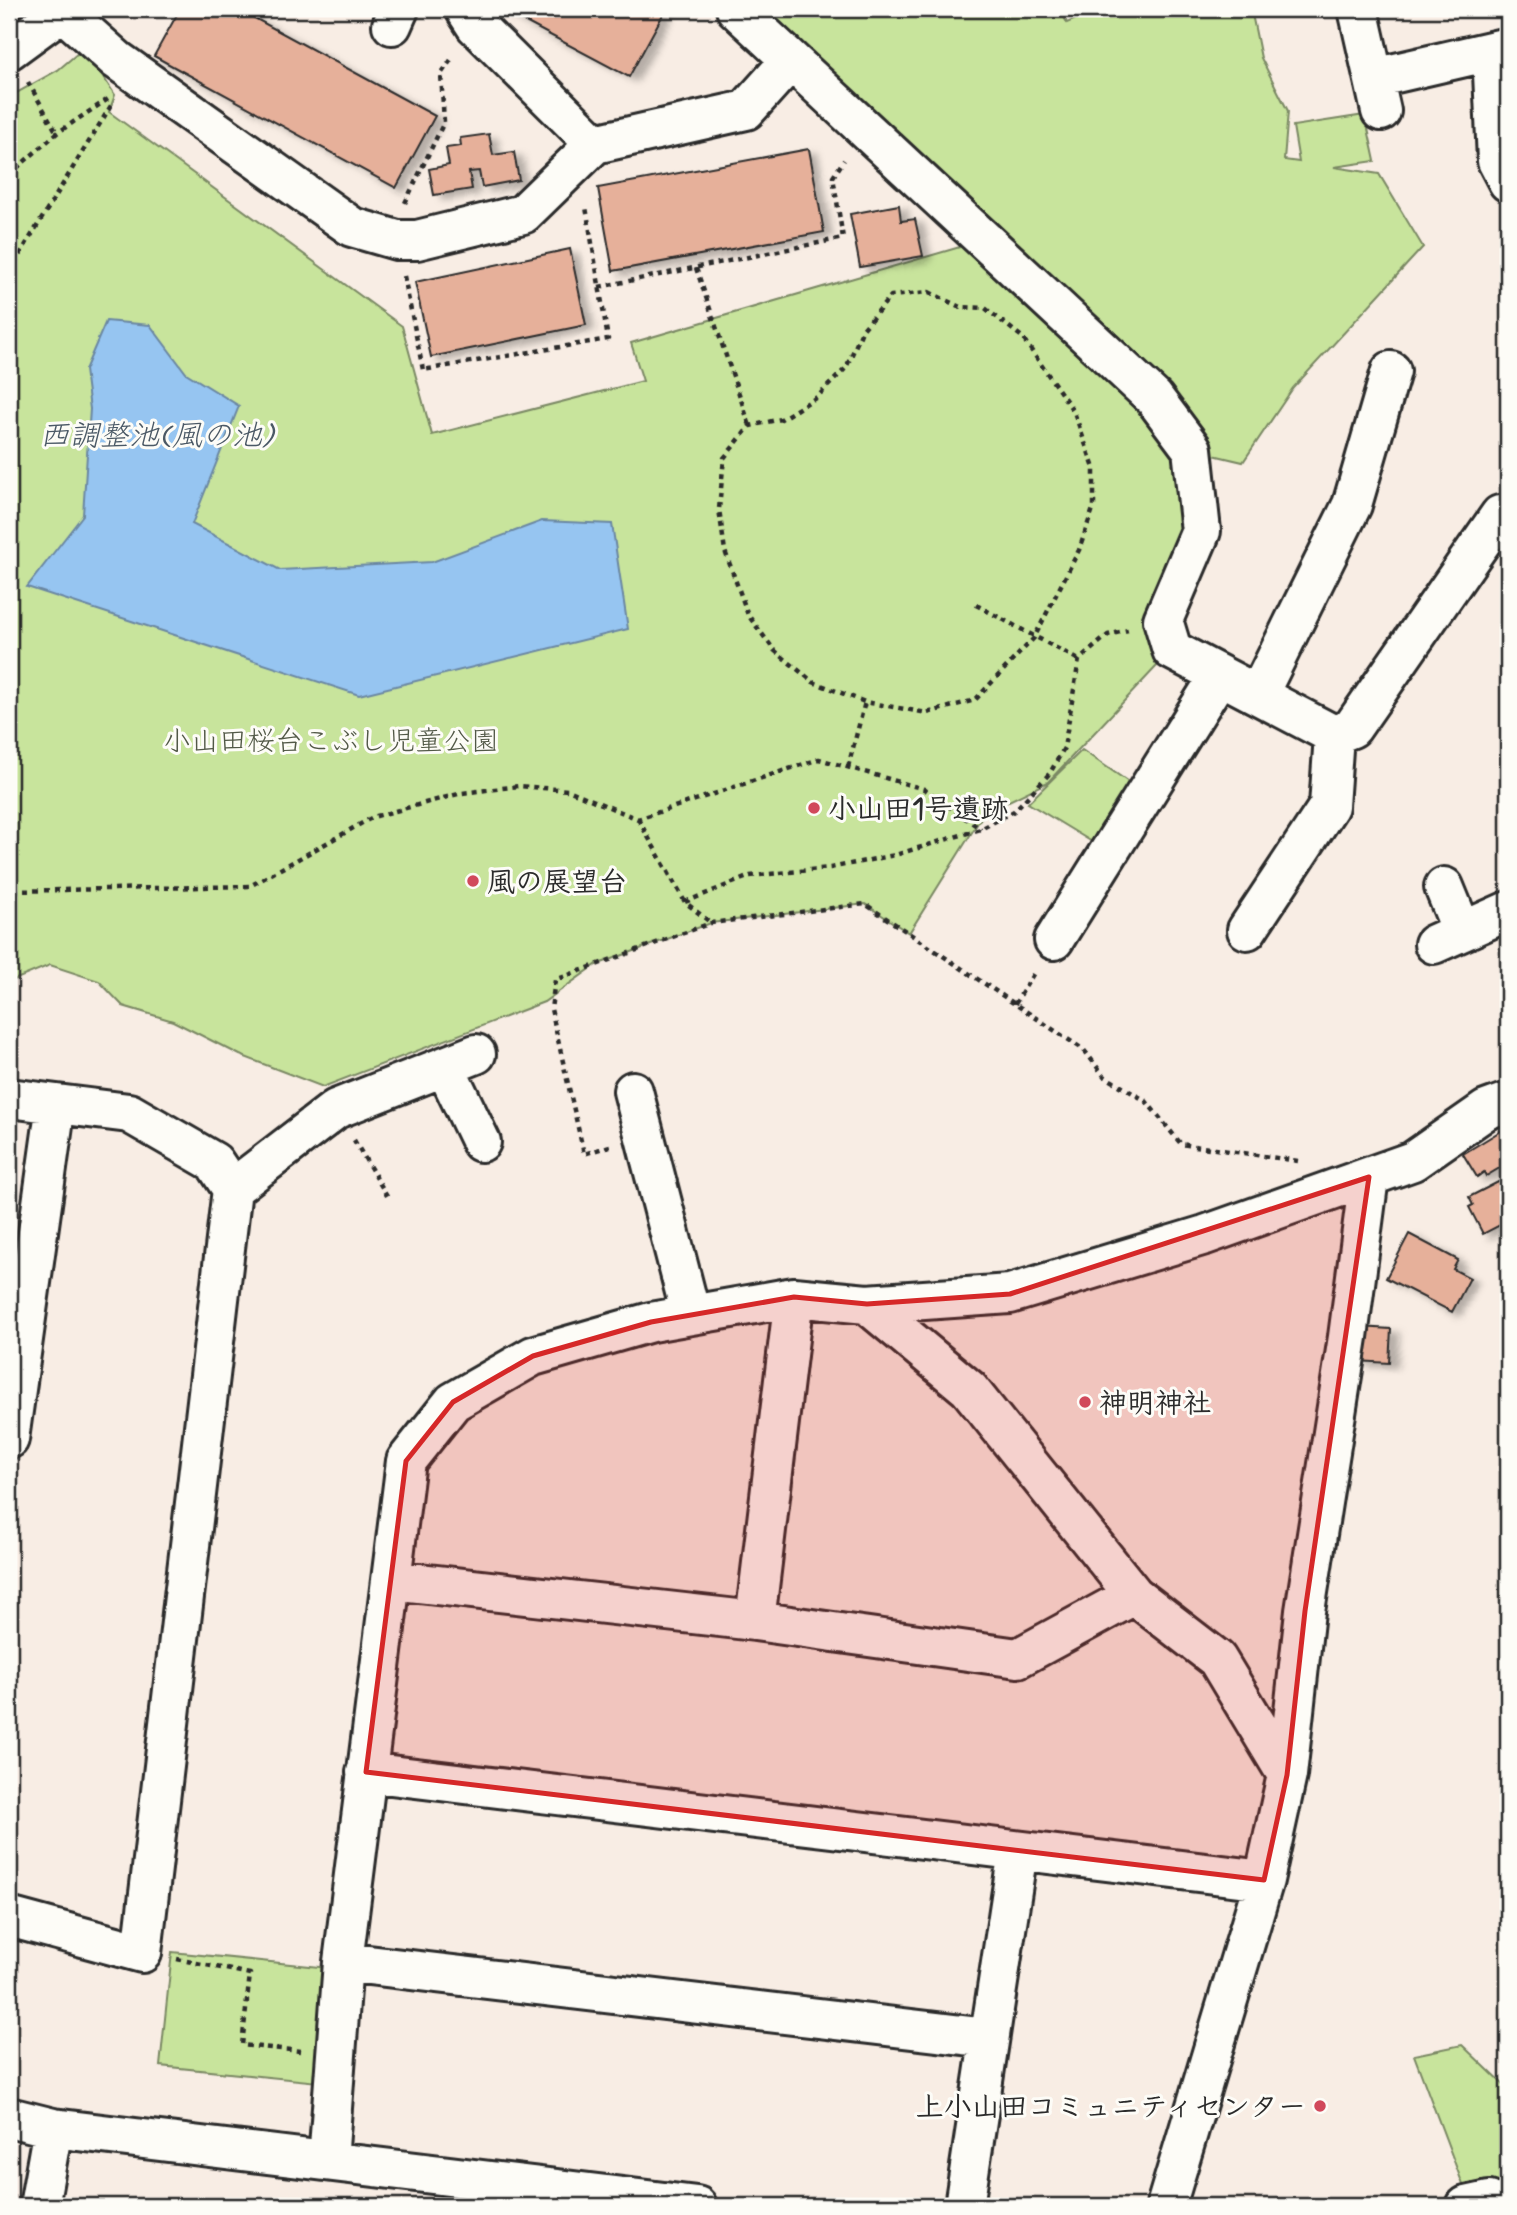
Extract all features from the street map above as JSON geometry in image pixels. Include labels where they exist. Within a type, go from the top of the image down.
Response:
[{"type":"street","points":[[736,9],[1154,398],[1192,449],[1201,531],[1163,620],[1172,650],[1334,735],[1352,728],[1500,515],[1508,519]]},
{"type":"street","points":[[1358,9],[1378,94],[1500,49],[1497,161],[1508,181]]},
{"type":"street","points":[[18,65],[63,10],[117,60],[352,227],[397,240],[418,240],[523,214],[587,153],[746,110],[791,60]]},
{"type":"street","points":[[470,17],[587,153]]},
{"type":"street","points":[[1258,695],[1352,505],[1391,371]]},
{"type":"street","points":[[1054,940],[1219,676]]},
{"type":"street","points":[[1247,930],[1329,806],[1334,735]]},
{"type":"street","points":[[1444,887],[1448,938],[1508,911]]},
{"type":"street","points":[[232,1189],[336,1109],[461,1061],[481,1142]]},
{"type":"street","points":[[633,1091],[691,1315]]},
{"type":"street","points":[[9,1098],[129,1113],[214,1162],[232,1189],[142,1953],[9,1917]]},
{"type":"street","points":[[328,2161],[343,1962],[407,1461],[453,1402],[533,1356],[651,1322],[794,1297],[867,1304],[1010,1294],[1205,1235],[1413,1161],[1486,1110],[1508,1102]]},
{"type":"street","points":[[9,1432],[56,1104]]},
{"type":"street","points":[[1166,2206],[1264,1880],[1287,1775],[1305,1611],[1348,1337],[1369,1177]]},
{"type":"street","points":[[755,1621],[794,1297]]},
{"type":"street","points":[[867,1304],[969,1389],[1134,1595],[1217,1659],[1287,1775]]},
{"type":"street","points":[[392,1580],[755,1621],[1018,1658],[1134,1595]]},
{"type":"street","points":[[366,1772],[1264,1880]]},
{"type":"street","points":[[964,2206],[1017,1851]]},
{"type":"street","points":[[343,1962],[988,2038]]},
{"type":"street","points":[[9,2116],[53,2127],[697,2206]]},
{"type":"street","points":[[39,2206],[53,2127]]},
{"type":"path","points":[[470,17],[441,74],[444,122],[398,217],[397,240],[423,370],[608,339],[599,287],[587,153]]},
{"type":"path","points":[[18,65],[57,133]]},
{"type":"path","points":[[9,175],[57,133],[115,95],[109,111],[9,272]]},
{"type":"path","points":[[599,287],[843,239],[833,177],[845,158],[879,142]]},
{"type":"path","points":[[696,268],[750,426]]},
{"type":"path","points":[[929,292],[960,307],[985,308],[1022,337],[1074,412],[1094,468],[1094,506],[1083,539],[1034,638],[975,700],[926,713],[865,702],[813,682],[774,650],[748,615],[725,551],[719,509],[724,458],[750,426],[780,419],[817,397],[846,368],[863,329],[891,296],[929,292]]},
{"type":"path","points":[[976,605],[1079,660]]},
{"type":"path","points":[[685,902],[750,876],[830,868],[895,855],[981,828],[1014,811],[1050,774],[1064,748],[1079,660],[1108,635],[1163,620]]},
{"type":"path","points":[[848,767],[865,702]]},
{"type":"path","points":[[638,819],[819,759],[924,789],[981,828]]},
{"type":"path","points":[[14,891],[250,886],[373,817],[462,793],[519,786],[568,790],[638,819],[685,902],[711,923]]},
{"type":"path","points":[[9,867],[14,891],[9,925]]},
{"type":"path","points":[[644,1137],[584,1154],[551,1009],[555,980],[711,923],[865,904],[1084,1050],[1104,1076],[1146,1101],[1181,1144],[1303,1161]]},
{"type":"path","points":[[336,1109],[389,1199]]},
{"type":"path","points":[[142,1953],[250,1974],[242,2045],[336,2054]]},
{"type":"highlighted area","points":[[1369,1177],[1305,1611],[1287,1775],[1264,1880],[366,1772],[406,1461],[453,1402],[533,1356],[651,1322],[794,1297],[867,1304],[1010,1294]]},
{"type":"green space","name":"小山田桜台こぶし児童公園","points":[[736,9],[1060,9],[1067,23],[1098,9],[1251,9],[1261,58],[1288,111],[1284,160],[1299,162],[1293,126],[1365,115],[1375,161],[1334,167],[1379,174],[1423,247],[1293,388],[1243,462],[1192,450],[1172,650],[1048,782],[984,813],[909,933],[865,904],[711,923],[596,965],[544,1002],[323,1087],[240,1055],[173,1021],[123,1006],[99,981],[50,965],[9,982],[9,97],[58,70],[84,48],[115,95],[109,112],[402,326],[432,435],[643,381],[631,343],[984,240]]},
{"type":"green space","points":[[1082,750],[1143,792],[1107,851],[1028,803]]},
{"type":"green space","points":[[172,1952],[329,1968],[318,2082],[160,2066]]},
{"type":"green space","points":[[1462,2045],[1508,2089],[1508,2206],[1471,2206],[1414,2055]]},
{"type":"water","name":"西調整池(風の池)","points":[[106,321],[150,325],[186,373],[239,406],[192,524],[280,570],[432,562],[542,521],[612,524],[628,629],[359,695],[27,587],[83,515],[90,409],[85,370]]},
{"type":"building","points":[[180,9],[238,9],[435,116],[396,188],[154,56]]},
{"type":"building","points":[[501,9],[666,9],[629,77]]},
{"type":"building","points":[[489,134],[493,155],[514,152],[519,180],[482,187],[479,171],[469,172],[472,189],[434,195],[429,169],[449,165],[446,148],[461,146],[460,138]]},
{"type":"building","points":[[809,149],[824,232],[613,271],[598,188]]},
{"type":"building","points":[[899,205],[901,221],[915,219],[923,256],[860,267],[850,214]]},
{"type":"building","points":[[570,249],[586,325],[431,357],[415,282]]},
{"type":"building","points":[[1507,1127],[1508,1163],[1486,1176],[1484,1172],[1477,1177],[1463,1154]]},
{"type":"building","points":[[1508,1177],[1508,1221],[1483,1234],[1469,1207],[1473,1205],[1469,1197]]},
{"type":"building","points":[[1409,1234],[1458,1260],[1453,1269],[1470,1278],[1452,1312],[1386,1278]]},
{"type":"building","points":[[1360,1327],[1391,1329],[1389,1363],[1358,1361]]},
{"type":"place","name":"小山田1号遺跡","points":[[814,808]]},
{"type":"place","name":"風の展望台","points":[[473,881]]},
{"type":"place","name":"神明神社","points":[[1085,1402]]},
{"type":"place","name":"上小山田コミュニティセンター","points":[[1320,2106]]}]
